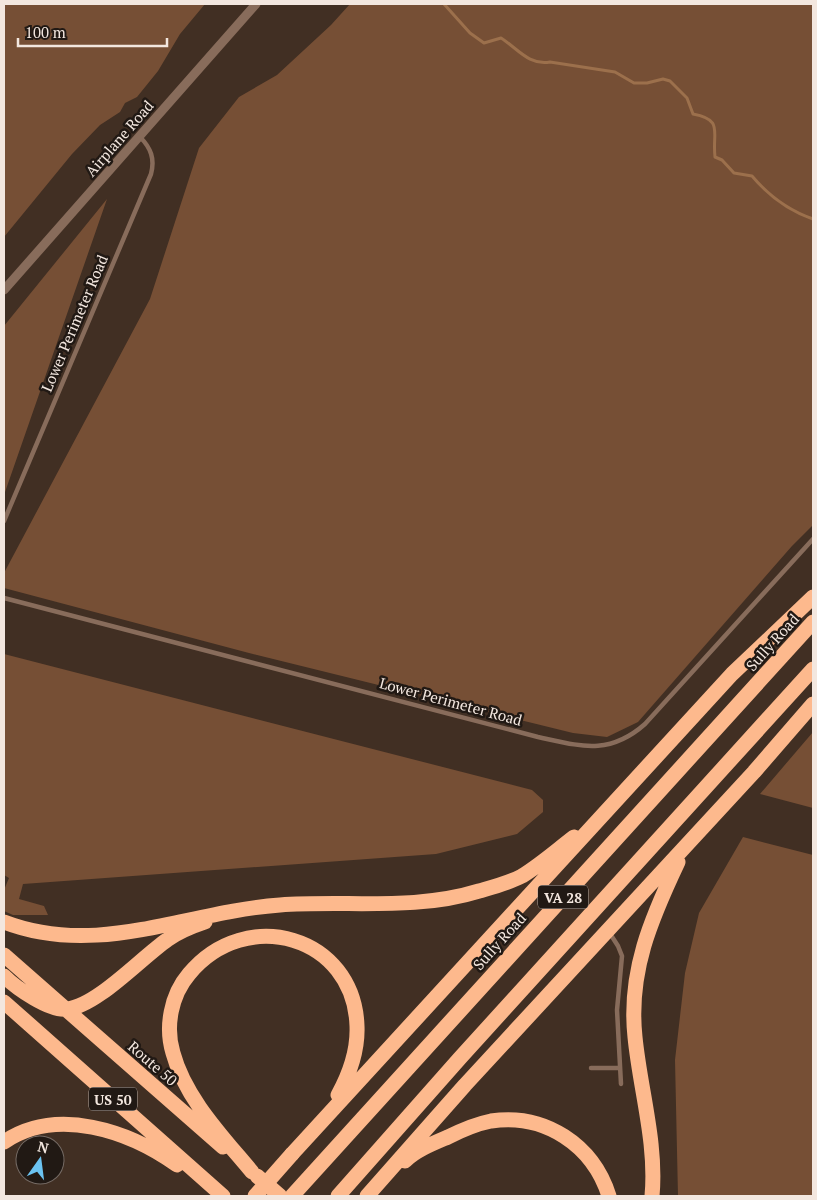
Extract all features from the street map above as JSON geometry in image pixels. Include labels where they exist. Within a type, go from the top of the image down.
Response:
[{"type":"highway","points":[[255,1196],[732,674],[771,634],[813,597]]},
{"type":"highway","name":"Sully Road","points":[[292,1196],[813,622]]},
{"type":"highway","name":"VA 28","points":[[338,1196],[480,1036],[813,669]]},
{"type":"highway","points":[[369,1194],[465,1085],[685,847],[813,704]]},
{"type":"highway","points":[[4,922],[50,934],[88,937],[121,933],[246,908],[314,904],[410,903],[441,900],[478,892],[522,875],[606,812]]},
{"type":"highway","points":[[652,1196],[653,1169],[635,1036],[636,990],[640,959],[652,915],[685,847]]},
{"type":"highway","points":[[4,976],[17,988],[38,1001],[66,1010],[88,1003],[169,938],[200,924],[246,908]]},
{"type":"highway","points":[[252,1172],[202,1109],[178,1070],[173,1052],[170,1023],[176,996],[185,979],[206,956],[234,940],[267,936],[300,943],[322,956],[332,965],[352,998],[358,1026],[354,1055],[345,1082],[329,1113]]},
{"type":"highway","name":"Route 50","points":[[4,955],[280,1196]]},
{"type":"highway","name":"US 50","points":[[4,1002],[222,1196]]},
{"type":"highway","points":[[369,1194],[408,1158],[433,1144],[470,1127],[491,1121],[512,1120],[542,1126],[569,1138],[596,1166],[609,1196]]},
{"type":"highway","points":[[4,1142],[24,1131],[53,1124],[74,1124],[100,1129],[166,1157],[222,1196]]},
{"type":"street","name":"Airplane Road","points":[[4,290],[256,4]]},
{"type":"lane","name":"Lower Perimeter Road","points":[[4,521],[151,174],[152,154],[148,144],[139,136]]},
{"type":"lane","name":"Lower Perimeter Road","points":[[4,598],[538,736],[582,746],[600,747],[624,740],[645,724],[813,539]]},
{"type":"lane","points":[[607,931],[618,946],[622,956],[617,1010],[621,1084]]},
{"type":"lane","points":[[591,1068],[620,1068]]},
{"type":"shaded area","points":[[4,4],[205,4],[180,34],[158,71],[137,97],[125,103],[120,112],[100,125],[72,154],[4,237]]},
{"type":"shaded area","points":[[350,4],[813,4],[813,525],[792,546],[638,722],[607,737],[573,733],[249,653],[4,588],[4,573],[150,299],[199,148],[239,97],[277,75],[331,25]]},
{"type":"shaded area","points":[[107,199],[4,495],[4,326]]},
{"type":"shaded area","points":[[4,654],[532,790],[543,800],[543,812],[517,834],[436,854],[23,884],[19,899],[44,906],[48,915],[13,915],[4,911],[4,890],[9,878],[4,875]]},
{"type":"shaded area","points":[[813,732],[813,808],[760,794]]},
{"type":"shaded area","points":[[743,837],[813,855],[813,1196],[678,1196],[675,1060],[685,973],[699,913]]},
{"type":"waterway","points":[[444,4],[470,33],[484,43],[501,38],[529,59],[543,63],[550,62],[615,72],[634,83],[647,83],[663,79],[670,81],[687,98],[693,114],[713,123],[715,157],[722,160],[734,173],[752,176],[780,202],[796,212],[813,219]]}]
